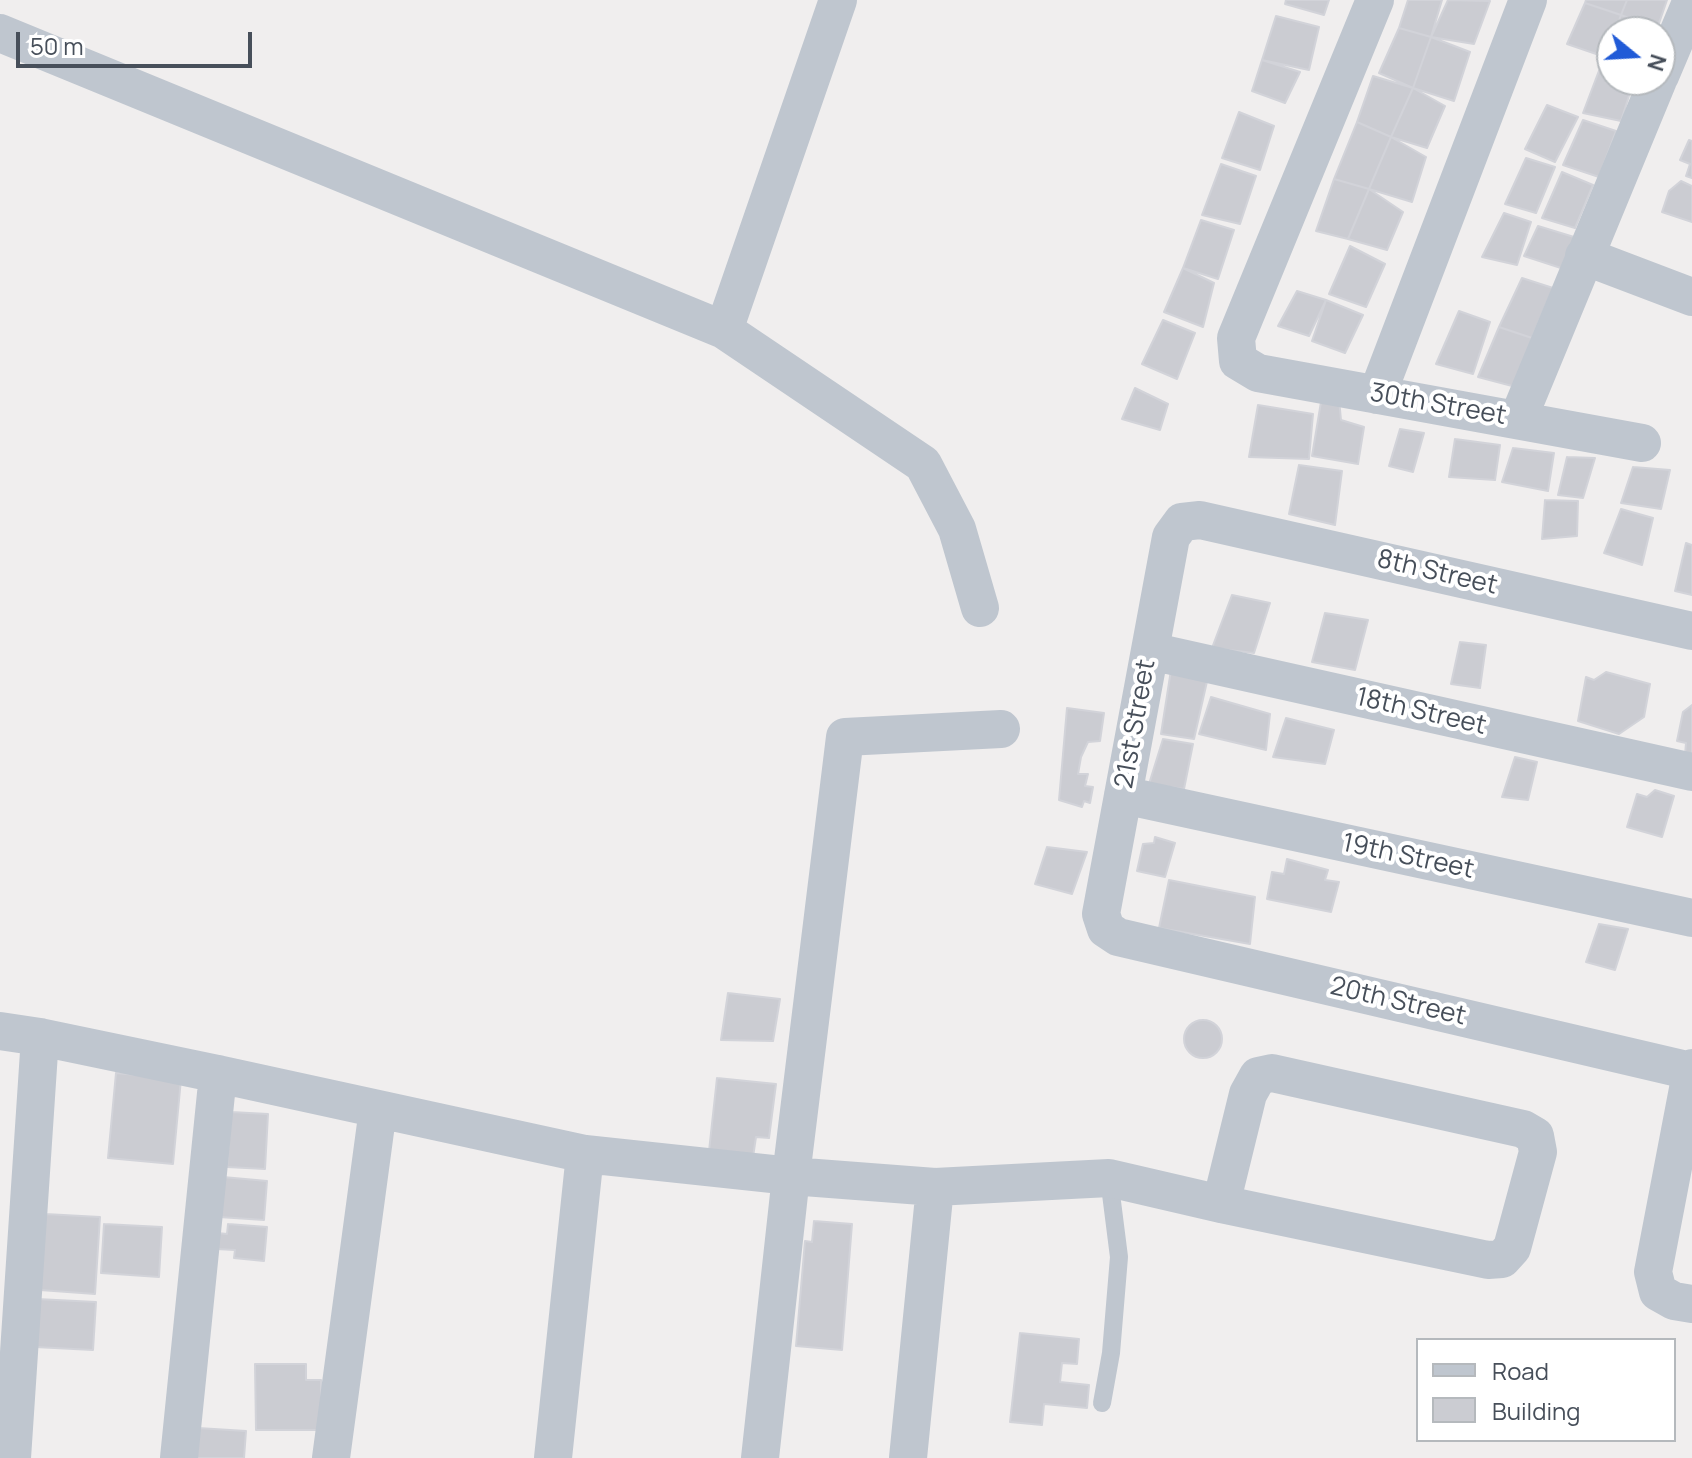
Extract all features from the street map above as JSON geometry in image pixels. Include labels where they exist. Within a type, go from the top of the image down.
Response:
[{"type":"street","points":[[724,330],[838,0]]},
{"type":"street","name":"30th Street","points":[[1375,0],[1236,338],[1238,361],[1258,373],[1642,443]]},
{"type":"street","points":[[1377,395],[1528,0]]},
{"type":"street","points":[[1676,38],[1692,0]]},
{"type":"street","points":[[0,33],[724,330],[923,464],[957,529],[980,608]]},
{"type":"street","points":[[1518,419],[1651,96]]},
{"type":"street","points":[[1584,256],[1692,297]]},
{"type":"street","name":"8th Street","points":[[1182,522],[1200,520],[1692,631]]},
{"type":"street","name":"21st Street","points":[[1106,929],[1101,914],[1171,537],[1182,522]]},
{"type":"street","name":"18th Street","points":[[1150,651],[1692,772]]},
{"type":"street","points":[[760,1458],[845,737],[1001,729]]},
{"type":"street","name":"19th Street","points":[[1123,795],[1692,918]]},
{"type":"street","name":"20th Street","points":[[1106,929],[1118,937],[1692,1069]]},
{"type":"street","points":[[0,1031],[218,1074],[585,1154],[791,1176],[935,1187],[1109,1178],[1221,1204],[1488,1260],[1502,1259],[1512,1248],[1538,1152],[1535,1136],[1523,1129],[1272,1073],[1258,1076],[1248,1094],[1221,1204]]},
{"type":"street","points":[[12,1458],[40,1037]]},
{"type":"street","points":[[1675,1298],[1653,1272],[1692,1069]]},
{"type":"street","points":[[179,1458],[218,1074]]},
{"type":"street","points":[[331,1458],[378,1109]]},
{"type":"street","points":[[553,1458],[585,1154]]},
{"type":"street","points":[[908,1458],[935,1187]]},
{"type":"lane","points":[[1102,1403],[1111,1353],[1119,1257],[1109,1178]]},
{"type":"building","points":[[1286,0],[1329,0],[1324,15],[1285,4]]},
{"type":"building","points":[[1408,0],[1442,0],[1431,37],[1399,28]]},
{"type":"building","points":[[1448,0],[1490,1],[1474,44],[1431,37]]},
{"type":"building","points":[[1586,0],[1627,0],[1621,15],[1585,3]]},
{"type":"building","points":[[1627,0],[1667,0],[1661,16],[1621,15]]},
{"type":"building","points":[[1585,3],[1621,15],[1596,16],[1596,54],[1567,44]]},
{"type":"building","points":[[1276,16],[1319,27],[1309,70],[1262,60]]},
{"type":"building","points":[[1399,28],[1431,37],[1413,88],[1379,73]]},
{"type":"building","points":[[1431,37],[1470,52],[1454,101],[1413,88]]},
{"type":"building","points":[[1262,60],[1300,72],[1285,103],[1252,91]]},
{"type":"building","points":[[1373,76],[1413,88],[1391,137],[1357,122]]},
{"type":"building","points":[[1596,79],[1596,96],[1629,96],[1621,121],[1583,113]]},
{"type":"building","points":[[1413,88],[1445,106],[1427,148],[1391,137]]},
{"type":"building","points":[[1547,105],[1578,117],[1555,162],[1525,149]]},
{"type":"building","points":[[1239,112],[1274,126],[1260,170],[1222,158]]},
{"type":"building","points":[[1583,120],[1616,131],[1599,177],[1563,165]]},
{"type":"building","points":[[1357,122],[1391,137],[1369,189],[1334,179]]},
{"type":"building","points":[[1391,137],[1426,157],[1412,202],[1369,189]]},
{"type":"building","points":[[1689,140],[1692,141],[1692,178],[1686,176],[1690,164],[1680,160]]},
{"type":"building","points":[[1526,158],[1555,167],[1536,213],[1505,204]]},
{"type":"building","points":[[1221,164],[1256,176],[1240,224],[1202,215]]},
{"type":"building","points":[[1562,172],[1593,185],[1575,228],[1542,218]]},
{"type":"building","points":[[1334,179],[1369,189],[1348,239],[1316,231]]},
{"type":"building","points":[[1681,181],[1692,186],[1692,222],[1662,212],[1669,191]]},
{"type":"building","points":[[1369,189],[1403,212],[1387,250],[1348,239]]},
{"type":"building","points":[[1504,213],[1531,222],[1517,265],[1482,257]]},
{"type":"building","points":[[1201,220],[1234,230],[1218,279],[1183,268]]},
{"type":"building","points":[[1538,226],[1574,237],[1564,269],[1524,256]]},
{"type":"building","points":[[1350,246],[1385,264],[1366,307],[1329,294]]},
{"type":"building","points":[[1183,268],[1214,283],[1203,327],[1164,312]]},
{"type":"building","points":[[1522,278],[1553,288],[1532,338],[1499,327]]},
{"type":"building","points":[[1297,291],[1326,300],[1309,336],[1278,326]]},
{"type":"building","points":[[1326,300],[1363,315],[1345,353],[1312,341]]},
{"type":"building","points":[[1459,311],[1490,322],[1473,374],[1436,364]]},
{"type":"building","points":[[1163,320],[1195,333],[1177,379],[1142,364]]},
{"type":"building","points":[[1499,327],[1532,338],[1516,387],[1478,377]]},
{"type":"building","points":[[1135,388],[1168,404],[1160,430],[1122,419]]},
{"type":"building","points":[[1339,399],[1341,420],[1364,427],[1358,464],[1312,456],[1321,402]]},
{"type":"building","points":[[1258,405],[1313,414],[1309,459],[1249,457]]},
{"type":"building","points":[[1400,429],[1424,433],[1413,472],[1389,466]]},
{"type":"building","points":[[1455,439],[1500,445],[1495,480],[1449,477]]},
{"type":"building","points":[[1513,448],[1554,453],[1548,491],[1502,482]]},
{"type":"building","points":[[1567,457],[1595,458],[1583,498],[1558,495]]},
{"type":"building","points":[[1299,465],[1342,471],[1335,525],[1289,514]]},
{"type":"building","points":[[1633,467],[1670,470],[1661,509],[1621,503]]},
{"type":"building","points":[[1545,500],[1578,501],[1577,536],[1542,539]]},
{"type":"building","points":[[1621,509],[1653,518],[1642,565],[1604,553]]},
{"type":"building","points":[[1686,543],[1692,545],[1692,595],[1675,591]]},
{"type":"building","points":[[1232,595],[1270,603],[1254,653],[1212,648]]},
{"type":"building","points":[[1325,613],[1368,620],[1355,670],[1312,662]]},
{"type":"building","points":[[1460,642],[1486,645],[1480,688],[1451,684]]},
{"type":"building","points":[[1171,670],[1208,677],[1194,739],[1161,734]]},
{"type":"building","points":[[1606,672],[1650,684],[1644,717],[1619,734],[1578,721],[1586,677],[1594,680]]},
{"type":"building","points":[[1211,697],[1270,714],[1266,750],[1199,734]]},
{"type":"building","points":[[1692,705],[1692,757],[1685,755],[1686,743],[1677,741],[1683,712]]},
{"type":"building","points":[[1067,708],[1104,713],[1100,741],[1088,742],[1081,757],[1078,774],[1088,774],[1085,786],[1093,787],[1090,803],[1084,801],[1082,807],[1059,800]]},
{"type":"building","points":[[1286,718],[1334,730],[1325,764],[1273,757]]},
{"type":"building","points":[[1163,739],[1193,744],[1184,789],[1149,784]]},
{"type":"building","points":[[1515,757],[1537,762],[1528,800],[1502,797]]},
{"type":"building","points":[[1655,790],[1674,796],[1662,837],[1627,827],[1637,794],[1647,797]]},
{"type":"building","points":[[1155,837],[1175,843],[1165,877],[1137,871],[1143,844],[1154,843]]},
{"type":"building","points":[[1047,847],[1087,852],[1072,894],[1035,884]]},
{"type":"building","points":[[1287,859],[1328,870],[1325,880],[1339,882],[1331,912],[1267,899],[1272,872],[1284,874]]},
{"type":"building","points":[[1169,880],[1255,897],[1250,944],[1159,928]]},
{"type":"building","points":[[1599,924],[1628,929],[1615,970],[1586,962]]},
{"type":"building","points":[[728,993],[780,999],[773,1041],[721,1040]]},
{"type":"building","points":[[1203,1020],[1216,1026],[1222,1039],[1216,1052],[1203,1058],[1190,1052],[1184,1039],[1190,1026]]},
{"type":"building","points":[[116,1073],[181,1079],[173,1164],[108,1158]]},
{"type":"building","points":[[717,1078],[776,1084],[769,1138],[756,1137],[753,1157],[709,1151]]},
{"type":"building","points":[[231,1112],[268,1114],[265,1169],[227,1167]]},
{"type":"building","points":[[223,1177],[267,1181],[264,1220],[219,1217]]},
{"type":"building","points":[[45,1214],[100,1217],[95,1294],[40,1290]]},
{"type":"building","points":[[814,1221],[852,1224],[842,1350],[796,1346],[805,1241],[812,1242]]},
{"type":"building","points":[[104,1224],[162,1227],[159,1277],[101,1273]]},
{"type":"building","points":[[228,1224],[267,1227],[264,1261],[234,1258],[235,1250],[216,1249],[218,1233],[227,1234]]},
{"type":"building","points":[[37,1299],[96,1302],[93,1350],[35,1347]]},
{"type":"building","points":[[1020,1333],[1079,1339],[1077,1364],[1062,1363],[1060,1382],[1089,1385],[1087,1408],[1044,1404],[1042,1425],[1010,1422]]},
{"type":"building","points":[[255,1364],[306,1364],[306,1380],[321,1380],[321,1430],[256,1430]]},
{"type":"building","points":[[198,1428],[246,1431],[244,1458],[196,1458]]}]
